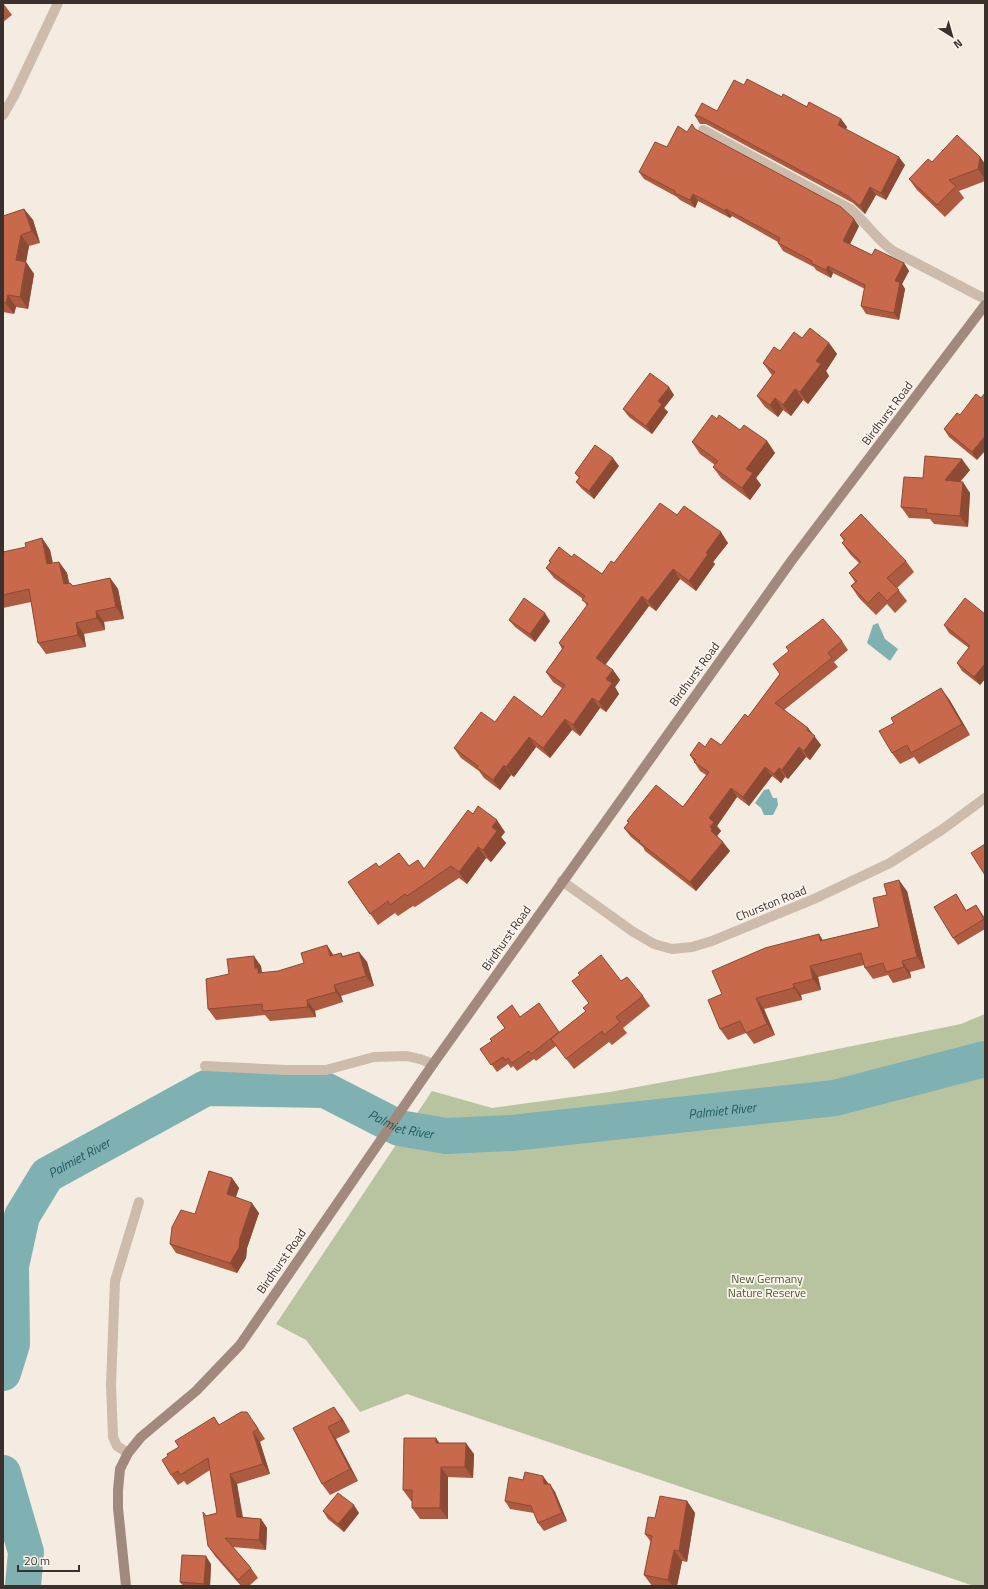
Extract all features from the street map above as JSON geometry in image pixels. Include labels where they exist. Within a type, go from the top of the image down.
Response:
[{"type":"street","points":[[3,115],[14,96],[58,3]]},
{"type":"street","points":[[703,130],[850,209],[862,219],[881,242],[893,251],[985,299]]},
{"type":"street","name":"Birdhurst Road","points":[[126,1586],[118,1508],[118,1490],[120,1469],[128,1453],[141,1437],[196,1391],[240,1345],[419,1084],[562,881],[792,560],[985,305]]},
{"type":"street","name":"Churston Road","points":[[562,881],[632,931],[654,944],[672,949],[692,947],[712,941],[814,899],[890,863],[943,829],[985,798]]},
{"type":"street","points":[[205,1066],[285,1070],[326,1070],[374,1057],[407,1056],[420,1058],[433,1064]]},
{"type":"street","points":[[128,1453],[117,1446],[113,1437],[110,1385],[115,1281],[139,1202]]},
{"type":"green space","name":"New Germany Nature Reserve","points":[[985,1014],[985,1586],[974,1586],[407,1394],[360,1412],[306,1340],[276,1324],[432,1091],[492,1108],[610,1092],[783,1060],[961,1024]]},
{"type":"water","points":[[878,623],[885,639],[898,649],[890,661],[867,643],[873,625]]},
{"type":"water","points":[[769,789],[773,798],[777,798],[778,805],[773,815],[764,815],[761,808],[755,803],[764,790]]},
{"type":"building","points":[[747,79],[782,97],[783,94],[807,107],[809,102],[841,119],[838,125],[899,157],[881,193],[870,187],[860,206],[848,196],[701,117],[695,116],[702,103],[717,111],[734,80],[744,85]]},
{"type":"building","points":[[692,124],[695,129],[841,207],[854,219],[843,241],[872,255],[875,249],[904,263],[895,281],[900,282],[894,313],[861,306],[865,285],[828,266],[826,270],[811,263],[812,261],[778,243],[780,238],[726,209],[725,211],[693,194],[690,200],[675,193],[675,191],[639,172],[655,142],[667,147],[678,126],[687,132]]},
{"type":"building","points":[[957,135],[980,157],[978,169],[949,180],[956,186],[937,205],[909,179],[928,159],[932,162]]},
{"type":"building","points":[[24,209],[32,231],[21,235],[16,260],[26,262],[20,297],[8,295],[6,303],[3,302],[3,216]]},
{"type":"building","points":[[810,328],[829,343],[816,361],[821,364],[800,392],[795,389],[783,405],[775,398],[770,405],[757,396],[775,372],[763,363],[774,347],[780,351],[794,332],[802,338]]},
{"type":"building","points":[[650,373],[669,387],[658,401],[662,404],[646,426],[623,409]]},
{"type":"building","points":[[985,393],[985,436],[972,452],[944,429],[957,413],[960,415],[976,394],[981,398]]},
{"type":"building","points":[[712,415],[717,419],[719,415],[740,430],[744,425],[767,441],[746,469],[753,473],[742,488],[713,467],[718,461],[692,442]]},
{"type":"building","points":[[595,445],[613,458],[589,491],[576,482],[580,477],[575,473]]},
{"type":"building","points":[[925,456],[962,459],[945,480],[963,482],[960,516],[926,513],[927,509],[901,507],[904,477],[923,478]]},
{"type":"building","points":[[660,503],[677,515],[684,506],[721,532],[689,581],[673,569],[648,601],[642,596],[596,658],[613,670],[606,679],[612,683],[599,702],[592,698],[573,725],[565,719],[543,748],[529,737],[506,767],[504,765],[493,780],[477,768],[478,766],[454,748],[481,712],[495,722],[514,696],[542,717],[565,685],[546,672],[564,647],[559,643],[588,604],[582,600],[585,596],[546,568],[551,562],[549,561],[559,547],[572,557],[574,554],[602,574],[611,561],[614,563]]},
{"type":"building","points":[[861,514],[906,561],[887,578],[899,590],[887,601],[879,592],[868,603],[851,586],[857,581],[849,573],[861,562],[842,543],[845,540],[840,535]]},
{"type":"building","points":[[42,538],[47,564],[59,562],[64,584],[70,583],[73,586],[110,578],[116,607],[96,611],[97,618],[76,623],[78,635],[38,643],[29,589],[3,595],[3,552],[26,547],[25,543]]},
{"type":"building","points":[[524,598],[545,613],[530,634],[509,620]]},
{"type":"building","points":[[965,598],[985,614],[985,664],[974,677],[957,663],[970,646],[944,625]]},
{"type":"building","points":[[823,619],[842,641],[828,653],[832,658],[775,703],[808,728],[807,730],[815,736],[804,751],[799,747],[782,770],[779,768],[774,774],[765,767],[743,797],[731,788],[709,818],[714,822],[710,827],[712,829],[711,831],[723,842],[690,882],[639,842],[640,841],[624,828],[629,822],[627,821],[656,785],[683,807],[709,772],[694,762],[696,760],[690,755],[699,742],[705,747],[711,738],[721,745],[745,714],[748,717],[780,674],[773,664],[789,651],[786,647]]},
{"type":"building","points":[[941,688],[962,724],[911,753],[907,745],[892,753],[879,731],[894,723],[891,718]]},
{"type":"building","points":[[478,806],[497,820],[492,827],[497,831],[483,850],[478,847],[459,872],[451,866],[407,896],[405,894],[390,905],[388,901],[370,914],[348,882],[376,863],[379,867],[399,853],[409,866],[418,860],[424,869],[468,810],[473,814]]},
{"type":"building","points":[[985,844],[985,875],[971,853]]},
{"type":"building","points":[[899,880],[917,957],[902,961],[904,967],[886,972],[883,963],[865,968],[861,953],[810,966],[813,979],[793,984],[794,988],[756,998],[767,1024],[746,1033],[740,1021],[720,1029],[708,1000],[722,994],[712,971],[765,948],[819,934],[820,941],[879,927],[873,898],[887,895],[884,884]]},
{"type":"building","points":[[956,894],[966,911],[976,905],[984,919],[953,938],[934,907]]},
{"type":"building","points":[[327,945],[330,956],[341,953],[342,957],[359,952],[366,976],[334,985],[336,992],[307,1000],[308,1007],[263,1011],[262,1004],[208,1009],[206,979],[229,974],[227,959],[254,956],[255,968],[258,968],[258,973],[278,971],[304,963],[301,953]]},
{"type":"building","points":[[601,955],[621,981],[627,977],[643,996],[616,1017],[620,1022],[604,1035],[602,1031],[566,1059],[551,1039],[586,1011],[583,1008],[589,1003],[572,981],[580,975],[578,973]]},
{"type":"building","points":[[539,1003],[559,1032],[531,1054],[529,1051],[512,1063],[508,1058],[505,1060],[503,1057],[491,1065],[480,1049],[492,1041],[490,1039],[505,1028],[497,1017],[512,1005],[520,1017]]},
{"type":"building","points":[[209,1171],[232,1178],[227,1194],[252,1203],[240,1238],[239,1248],[230,1263],[170,1244],[172,1227],[181,1210],[195,1214]]},
{"type":"building","points":[[334,1407],[342,1420],[328,1427],[350,1469],[322,1484],[293,1428]]},
{"type":"building","points":[[241,1412],[247,1412],[258,1429],[253,1432],[263,1464],[230,1474],[237,1517],[261,1519],[259,1540],[225,1538],[251,1568],[238,1580],[208,1546],[203,1512],[206,1516],[217,1513],[208,1458],[180,1475],[178,1471],[171,1475],[162,1460],[168,1456],[167,1454],[179,1447],[175,1441],[214,1417],[219,1425]]},
{"type":"building","points":[[404,1438],[436,1438],[436,1443],[466,1443],[465,1467],[441,1467],[440,1508],[412,1508],[412,1490],[403,1490]]},
{"type":"building","points":[[525,1472],[543,1476],[544,1484],[550,1484],[562,1513],[538,1523],[531,1506],[505,1501],[509,1477],[523,1480]]},
{"type":"building","points":[[338,1493],[354,1505],[338,1524],[323,1511]]},
{"type":"building","points":[[660,1496],[687,1501],[679,1551],[674,1550],[668,1580],[644,1575],[652,1536],[645,1534],[648,1517],[655,1518]]},
{"type":"building","points":[[182,1555],[206,1556],[204,1584],[180,1582]]},
{"type":"waterway","name":"Palmiet River","points":[[3,1373],[12,1344],[11,1266],[22,1216],[47,1175],[206,1088],[325,1090],[399,1128],[446,1136],[512,1133],[835,1098],[985,1059]]},
{"type":"waterway","name":"Palmiet River","points":[[3,1473],[26,1552],[23,1586]]}]
